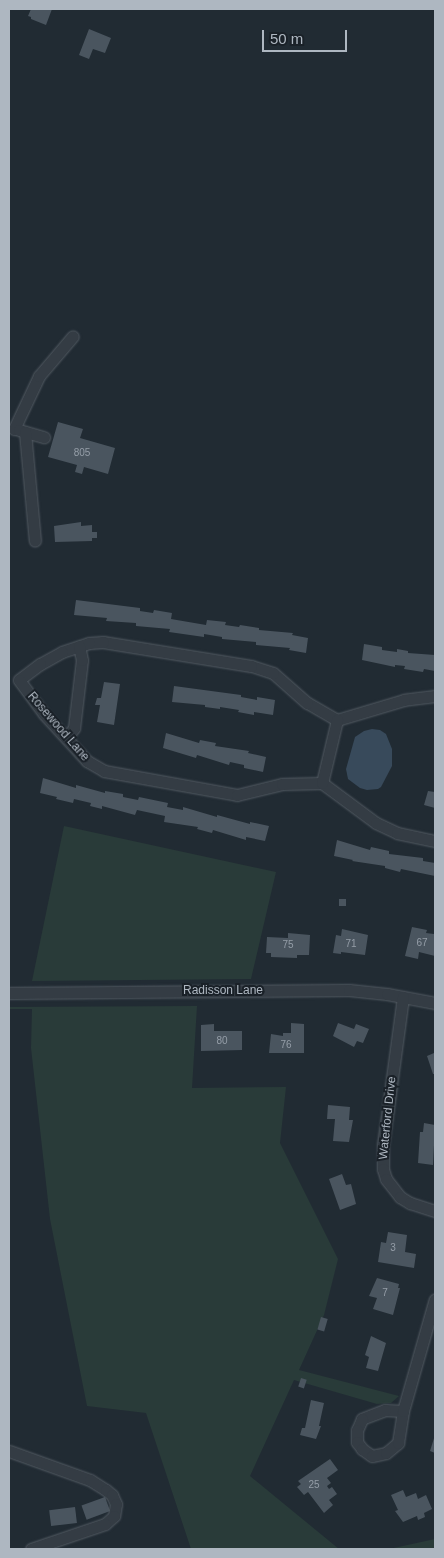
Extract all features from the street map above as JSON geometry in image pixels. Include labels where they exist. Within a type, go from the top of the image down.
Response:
[{"type":"street","points":[[35,541],[16,429],[38,376],[73,336]]},
{"type":"street","points":[[16,429],[44,437]]},
{"type":"street","name":"Rosewood Lane","points":[[322,783],[296,782],[248,794],[225,794],[104,772],[87,761],[14,679],[51,657],[79,646],[104,642],[251,666],[273,673],[306,703],[336,720]]},
{"type":"street","points":[[66,738],[74,728],[82,660],[79,646]]},
{"type":"street","points":[[435,696],[410,698],[336,720],[322,783],[376,824],[397,832],[435,841]]},
{"type":"street","name":"Radisson Lane","points":[[9,993],[348,990],[435,1003]]},
{"type":"street","name":"Waterford Drive","points":[[403,997],[383,1146],[383,1170],[386,1179],[400,1197],[410,1203],[435,1211]]},
{"type":"street","points":[[403,1411],[385,1410],[362,1419],[357,1430],[357,1442],[362,1449],[372,1456],[386,1453],[398,1443],[403,1411],[435,1299]]},
{"type":"street","points":[[9,1451],[90,1480],[112,1495],[116,1504],[114,1516],[105,1524],[31,1549]]},
{"type":"shaded area","points":[[64,826],[276,872],[251,979],[32,981]]},
{"type":"shaded area","points":[[197,1006],[192,1088],[286,1087],[280,1143],[338,1259],[324,1315],[299,1370],[399,1396],[391,1403],[377,1404],[294,1380],[250,1476],[339,1549],[191,1549],[146,1413],[87,1406],[50,1219],[31,1048],[32,1009],[9,1009],[9,1007]]},
{"type":"shaded area","points":[[435,1539],[435,1549],[389,1549]]},
{"type":"water","points":[[380,730],[386,734],[392,749],[392,766],[381,787],[367,790],[360,788],[348,779],[346,769],[355,737],[364,731]]},
{"type":"building","points":[[31,9],[52,9],[46,25],[28,16]]},
{"type":"building","points":[[89,29],[111,38],[105,53],[93,49],[89,59],[79,55]]},
{"type":"building","points":[[58,422],[83,429],[80,438],[115,448],[108,474],[84,467],[82,474],[75,472],[77,465],[48,457]]},
{"type":"building","points":[[81,522],[81,526],[92,525],[92,532],[97,532],[97,538],[92,538],[92,541],[55,542],[54,526]]},
{"type":"building","points":[[76,600],[140,608],[140,611],[153,613],[154,610],[172,613],[171,619],[206,625],[207,620],[226,622],[225,625],[239,627],[240,625],[259,628],[259,630],[293,633],[292,635],[308,638],[306,653],[289,650],[290,648],[256,645],[256,642],[222,639],[222,637],[204,634],[204,637],[169,632],[170,629],[136,626],[136,623],[106,621],[107,618],[74,615]]},
{"type":"building","points":[[364,644],[382,647],[382,650],[397,652],[397,649],[408,651],[408,653],[435,655],[435,671],[424,669],[423,672],[404,669],[405,666],[395,665],[395,667],[362,660]]},
{"type":"building","points":[[104,682],[120,684],[114,725],[97,722],[100,705],[95,705],[97,698],[101,698]]},
{"type":"building","points":[[174,686],[241,695],[241,697],[257,700],[257,697],[275,700],[273,715],[254,712],[254,715],[238,712],[239,710],[172,702]]},
{"type":"building","points":[[166,733],[199,743],[200,740],[216,743],[215,746],[249,751],[248,753],[266,757],[263,772],[244,768],[244,765],[230,762],[229,765],[197,755],[196,758],[163,748]]},
{"type":"building","points":[[43,778],[76,788],[76,785],[105,793],[105,791],[123,794],[123,797],[138,800],[139,797],[168,803],[167,807],[183,810],[183,807],[217,817],[217,815],[250,824],[250,822],[269,826],[265,841],[246,837],[246,840],[213,830],[212,833],[197,829],[198,827],[164,822],[165,816],[137,810],[135,815],[102,806],[102,809],[90,806],[91,803],[74,799],[73,803],[56,799],[57,797],[40,793]]},
{"type":"building","points":[[428,791],[435,792],[435,808],[424,805]]},
{"type":"building","points":[[337,840],[370,850],[371,847],[389,851],[389,854],[423,858],[423,861],[435,863],[435,876],[401,869],[400,872],[385,868],[385,866],[334,856]]},
{"type":"building","points":[[339,899],[346,899],[346,906],[339,906]]},
{"type":"building","points":[[412,927],[427,930],[426,933],[434,934],[435,931],[435,956],[419,952],[418,959],[405,956]]},
{"type":"building","points":[[342,929],[368,935],[365,955],[333,953],[336,935],[341,936]]},
{"type":"building","points":[[288,933],[310,935],[309,955],[297,955],[297,958],[271,957],[271,953],[266,953],[267,937],[288,938]]},
{"type":"building","points":[[291,1023],[304,1024],[304,1053],[269,1053],[271,1034],[283,1036],[283,1033],[291,1033]]},
{"type":"building","points":[[338,1023],[354,1029],[356,1024],[369,1029],[363,1043],[357,1041],[354,1047],[333,1036]]},
{"type":"building","points":[[214,1024],[214,1031],[242,1031],[242,1050],[201,1051],[201,1025]]},
{"type":"building","points":[[434,1053],[435,1074],[433,1074],[427,1056]]},
{"type":"building","points":[[328,1105],[350,1107],[349,1120],[353,1120],[349,1142],[333,1141],[335,1119],[327,1119]]},
{"type":"building","points":[[424,1123],[435,1125],[433,1165],[418,1163],[420,1132],[423,1132]]},
{"type":"building","points":[[342,1174],[346,1185],[351,1184],[356,1204],[340,1210],[329,1179]]},
{"type":"building","points":[[388,1232],[407,1235],[405,1252],[416,1254],[414,1268],[378,1262],[381,1242],[386,1243]]},
{"type":"building","points":[[377,1278],[399,1284],[398,1288],[400,1288],[393,1315],[373,1309],[377,1298],[369,1296]]},
{"type":"building","points":[[321,1317],[328,1319],[324,1331],[317,1329]]},
{"type":"building","points":[[371,1336],[386,1343],[378,1371],[366,1368],[369,1357],[365,1355]]},
{"type":"building","points":[[301,1378],[307,1380],[304,1388],[298,1387]]},
{"type":"building","points":[[311,1400],[324,1403],[319,1426],[321,1426],[316,1439],[300,1435],[302,1428],[305,1428]]},
{"type":"building","points":[[435,1435],[435,1453],[430,1451]]},
{"type":"building","points":[[330,1459],[338,1470],[327,1478],[331,1483],[327,1486],[329,1489],[332,1487],[337,1494],[329,1500],[333,1505],[324,1513],[308,1492],[304,1495],[297,1487],[301,1484],[298,1481]]},
{"type":"building","points":[[403,1490],[406,1497],[416,1493],[418,1499],[426,1495],[432,1509],[424,1513],[425,1517],[418,1520],[417,1516],[403,1522],[395,1511],[398,1510],[391,1495]]},
{"type":"building","points":[[105,1497],[110,1511],[87,1520],[82,1506]]},
{"type":"building","points":[[75,1507],[77,1523],[51,1526],[49,1510]]}]
